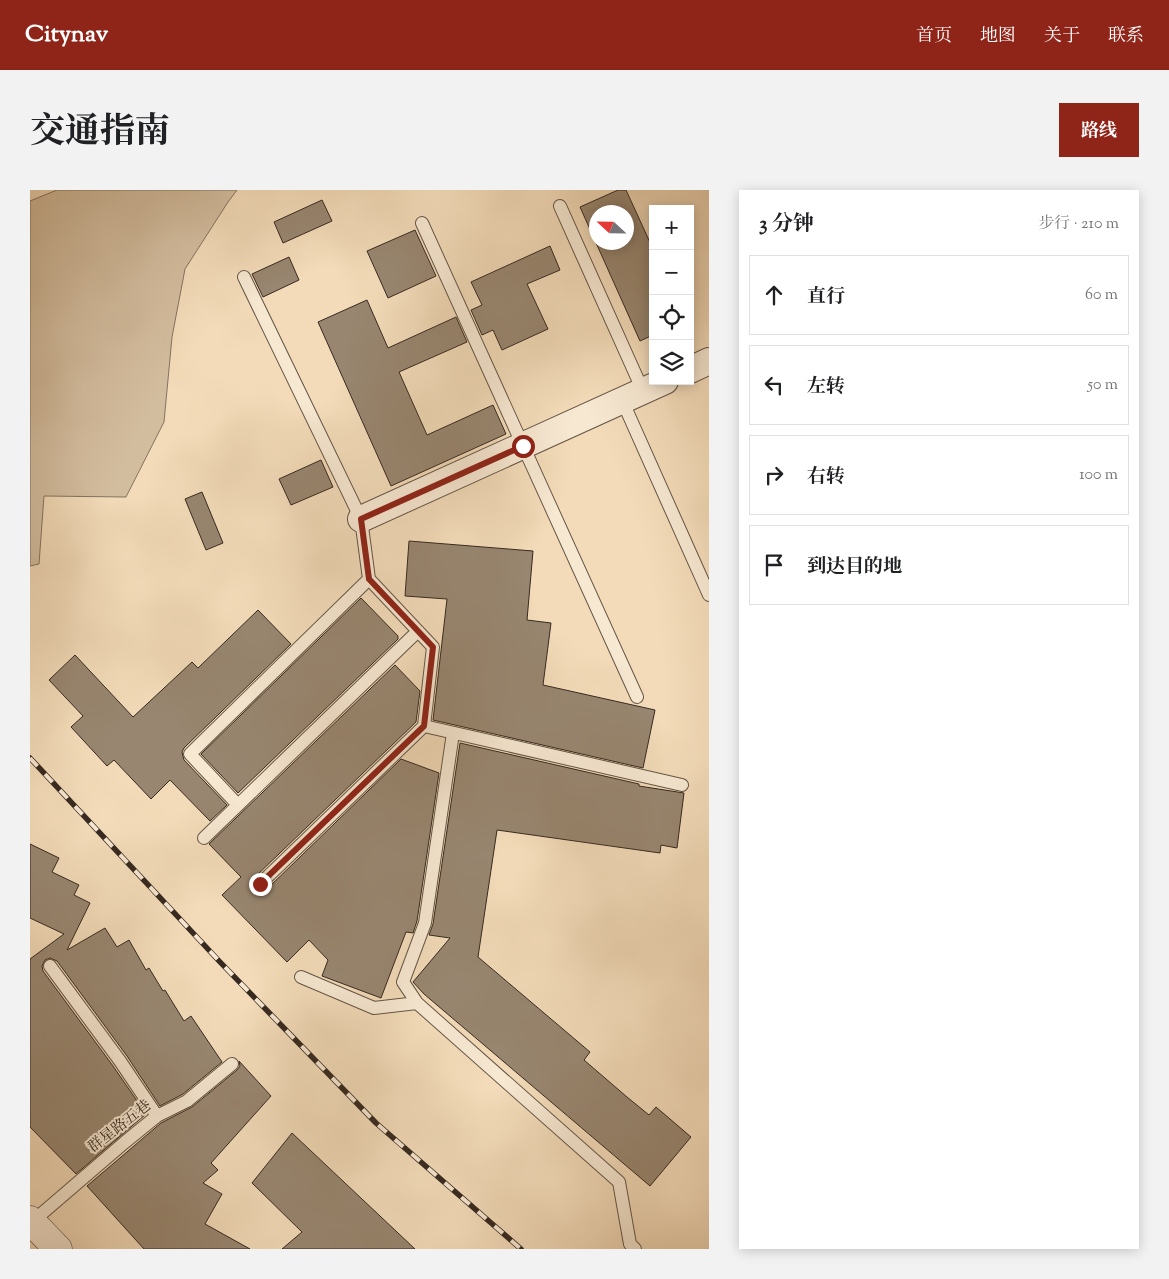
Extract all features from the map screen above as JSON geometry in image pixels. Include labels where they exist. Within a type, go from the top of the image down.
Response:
[{"type":"main road","points":[[31,1221],[58,1249]]},
{"type":"street","points":[[694,368],[709,361]]},
{"type":"street","points":[[361,519],[643,391]]},
{"type":"lane","points":[[560,206],[643,391],[709,595]]},
{"type":"lane","points":[[422,223],[637,696]]},
{"type":"lane","points":[[244,277],[361,519],[369,579],[433,647],[424,726],[260,884]]},
{"type":"lane","points":[[238,805],[190,754],[369,579]]},
{"type":"lane","points":[[204,838],[418,631]]},
{"type":"lane","points":[[424,726],[682,785]]},
{"type":"lane","points":[[452,733],[425,923],[403,982],[417,1003],[619,1182],[630,1244],[635,1249]]},
{"type":"lane","points":[[50,966],[120,1061],[157,1116]]},
{"type":"lane","points":[[300,977],[374,1008],[417,1003]]},
{"type":"lane","name":"群星路五巷","points":[[31,1221],[157,1116],[187,1101],[232,1064]]},
{"type":"shaded area","points":[[57,190],[237,190],[185,269],[172,337],[164,422],[126,497],[44,496],[39,564],[30,566],[30,201]]},
{"type":"building","points":[[618,190],[626,190],[633,205],[589,205],[589,227],[580,207]]},
{"type":"building","points":[[322,200],[332,221],[283,243],[274,222]]},
{"type":"building","points":[[634,207],[649,240],[649,337],[640,341],[599,250],[634,250]]},
{"type":"building","points":[[415,230],[436,276],[388,298],[367,251]]},
{"type":"building","points":[[550,246],[560,270],[527,284],[548,329],[502,350],[493,330],[482,335],[471,310],[482,305],[471,282]]},
{"type":"building","points":[[289,257],[299,280],[263,297],[252,274]]},
{"type":"building","points":[[367,300],[388,348],[456,317],[467,342],[399,372],[427,435],[493,405],[506,434],[391,486],[318,322]]},
{"type":"building","points":[[321,460],[333,487],[291,505],[279,479]]},
{"type":"building","points":[[202,492],[223,543],[206,550],[185,499]]},
{"type":"building","points":[[409,541],[533,551],[527,620],[551,623],[543,685],[655,710],[643,768],[433,720],[447,599],[405,596]]},
{"type":"building","points":[[361,598],[398,636],[398,639],[238,793],[201,754]]},
{"type":"building","points":[[258,610],[291,644],[182,752],[184,760],[227,805],[210,821],[170,780],[151,799],[114,760],[107,766],[71,727],[83,716],[49,680],[75,655],[133,717],[192,662],[198,668]]},
{"type":"building","points":[[395,665],[420,691],[416,722],[252,882],[252,886],[257,892],[266,890],[401,759],[439,773],[417,921],[413,933],[406,932],[381,998],[322,976],[328,960],[309,940],[287,962],[222,895],[241,877],[209,844]]},
{"type":"building","points":[[460,743],[639,784],[639,786],[684,793],[677,848],[661,845],[660,853],[497,830],[478,957],[590,1052],[584,1060],[627,1097],[649,1115],[656,1107],[691,1137],[650,1186],[424,994],[413,982],[450,938],[429,935],[433,924]]},
{"type":"building","points":[[30,844],[59,858],[52,872],[79,885],[74,895],[90,903],[67,950],[105,928],[117,947],[129,940],[146,970],[149,968],[184,1021],[191,1016],[222,1062],[183,1094],[160,1106],[127,1056],[57,961],[50,958],[45,960],[42,966],[43,971],[146,1114],[76,1174],[30,1127],[30,959],[64,934],[30,918]]},
{"type":"building","points":[[239,1061],[271,1096],[211,1163],[218,1170],[203,1183],[222,1194],[205,1224],[250,1249],[144,1249],[87,1186],[161,1123],[192,1107],[237,1070],[240,1066]]},
{"type":"building","points":[[292,1133],[415,1249],[282,1249],[302,1232],[252,1183]]},
{"type":"railway","points":[[30,758],[220,962],[376,1123],[521,1249]]},
{"type":"route","points":[[260,884],[424,726],[433,647],[369,579],[361,519],[523,446]]}]
